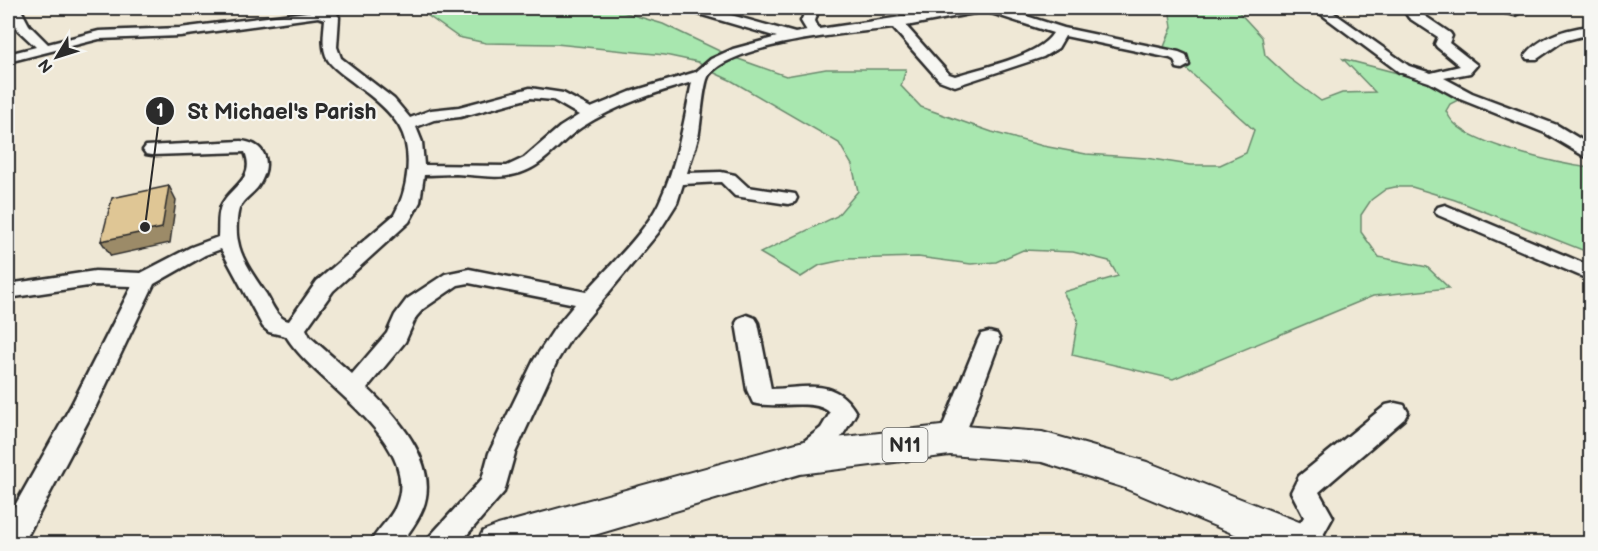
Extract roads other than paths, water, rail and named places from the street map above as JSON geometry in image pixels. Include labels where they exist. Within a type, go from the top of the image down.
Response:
[{"type":"highway","name":"N11","points":[[498,543],[800,458],[950,440],[1042,447],[1133,474],[1305,543]]},
{"type":"street","points":[[14,8],[23,27],[46,49]]},
{"type":"street","points":[[694,8],[805,36]]},
{"type":"street","points":[[805,36],[813,8]]},
{"type":"street","points":[[441,543],[494,484],[502,453],[546,360],[563,333],[651,229],[668,203],[689,139],[701,75],[706,69],[730,56],[805,36],[897,24],[977,8],[1061,31],[1174,55],[1180,58],[1182,65]]},
{"type":"street","points":[[1319,8],[1404,69],[1434,79],[1466,96],[1551,129],[1590,152]]},
{"type":"street","points":[[1413,8],[1414,15],[1445,36],[1442,44],[1470,65],[1465,70],[1438,75],[1434,79]]},
{"type":"street","points":[[8,58],[99,35],[159,34],[227,19],[283,16],[329,10],[332,17],[330,46],[335,60],[388,102],[407,125],[414,142],[416,170],[411,202],[402,218],[326,286],[295,329]]},
{"type":"street","points":[[897,24],[944,77],[955,81],[1038,54],[1053,45],[1061,31]]},
{"type":"street","points":[[1532,56],[1546,43],[1559,36],[1590,30]]},
{"type":"street","points":[[416,170],[509,171],[538,158],[564,132],[628,96],[701,75]]},
{"type":"street","points":[[407,125],[431,115],[460,112],[530,93],[557,96],[591,115]]},
{"type":"street","points":[[152,150],[241,146],[250,147],[255,151],[257,172],[254,180],[230,208],[230,229],[226,240],[271,322],[277,327],[295,329]]},
{"type":"street","points":[[677,179],[721,177],[729,179],[742,192],[788,198]]},
{"type":"street","points":[[1445,211],[1590,274]]},
{"type":"street","points":[[8,291],[95,278],[145,280],[198,251],[226,240]]},
{"type":"street","points":[[353,389],[397,336],[406,315],[415,304],[453,279],[469,276],[589,300]]},
{"type":"street","points":[[8,543],[84,406],[138,299],[145,280]]},
{"type":"street","points":[[747,323],[762,397],[773,399],[830,397],[839,404],[843,413],[830,435],[800,458]]},
{"type":"street","points":[[295,329],[298,340],[306,349],[353,389],[390,428],[407,455],[413,479],[410,506],[384,543]]},
{"type":"street","points":[[950,440],[989,340]]},
{"type":"street","points":[[1305,543],[1319,517],[1305,492],[1309,484],[1395,412]]},
{"type":"place","name":"St Michael's Parish","points":[[145,227]]}]
